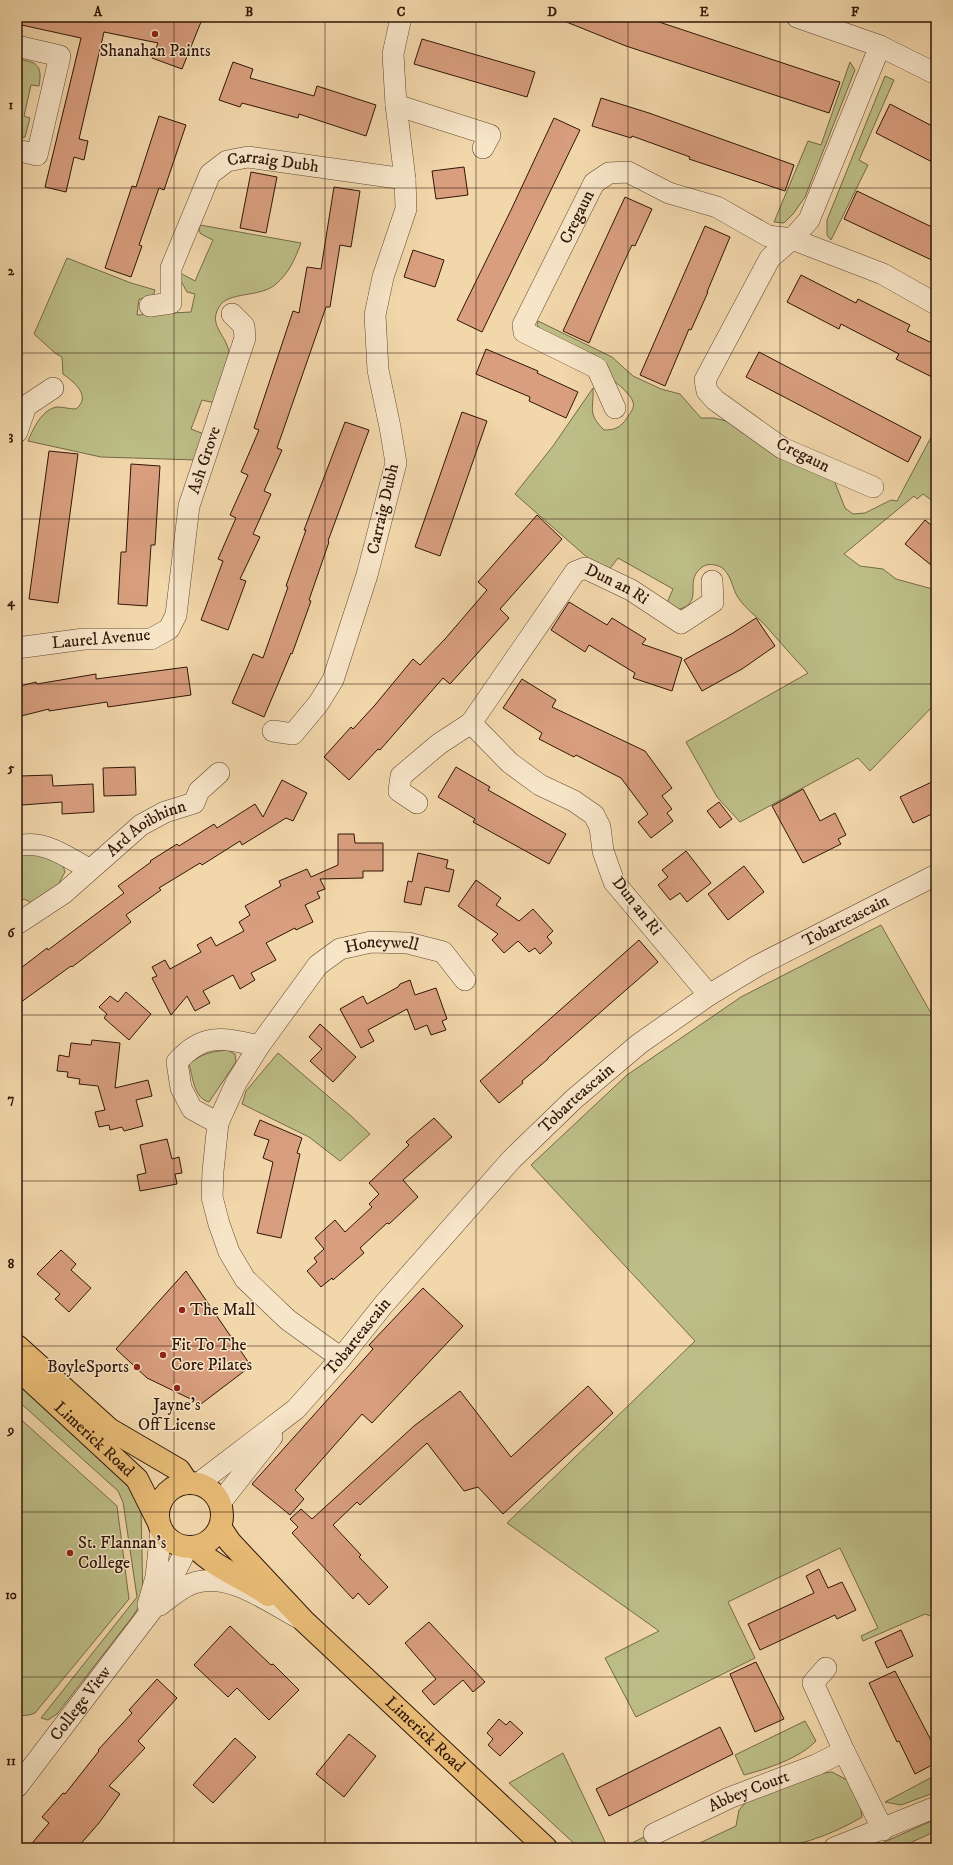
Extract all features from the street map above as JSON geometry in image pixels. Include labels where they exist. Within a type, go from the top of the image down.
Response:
[{"type":"main road","name":"Limerick Road","points":[[17,1346],[109,1429],[179,1470],[193,1483]]},
{"type":"main road","name":"Limerick Road","points":[[17,1368],[137,1479],[159,1526]]},
{"type":"main road","points":[[193,1483],[212,1491],[220,1503],[222,1517],[220,1527],[211,1539],[191,1547],[175,1544],[159,1526],[159,1504],[166,1493],[176,1485],[193,1483]]},
{"type":"main road","name":"Limerick Road","points":[[220,1527],[230,1542],[304,1621],[546,1848]]},
{"type":"main road","name":"Limerick Road","points":[[191,1547],[207,1560],[254,1585],[304,1621]]},
{"type":"street","name":"Carraig Dubh","points":[[273,731],[293,734],[318,704],[333,680],[367,575],[396,463],[378,370],[375,315],[383,276],[406,209],[405,179],[396,104],[393,54],[401,17]]},
{"type":"street","points":[[797,17],[880,46],[936,74]]},
{"type":"street","points":[[17,46],[60,56],[37,155],[17,150]]},
{"type":"street","name":"Cregaun","points":[[873,487],[782,448],[715,400],[707,391],[705,380],[770,258],[792,239],[809,220],[880,46]]},
{"type":"street","points":[[396,104],[490,135],[483,148]]},
{"type":"street","name":"Carraig Dubh","points":[[150,306],[171,303],[171,268],[210,174],[227,161],[248,157],[405,179]]},
{"type":"street","name":"Cregaun","points":[[615,408],[598,368],[524,332],[522,325],[594,184],[609,173],[628,172],[669,193],[718,207],[768,236],[792,239],[883,274],[936,304]]},
{"type":"street","name":"Ash Grove","points":[[176,615],[189,506],[245,338],[244,326],[232,314]]},
{"type":"street","points":[[17,432],[26,406],[53,388]]},
{"type":"street","name":"Dun an Ri","points":[[417,802],[399,791],[401,776],[439,744],[471,723],[576,572],[586,568],[630,590],[681,623],[713,602],[712,581]]},
{"type":"street","name":"Laurel Avenue","points":[[17,648],[84,639],[151,639],[169,629],[176,615]]},
{"type":"street","name":"Dun an Ri","points":[[471,723],[510,763],[540,785],[574,801],[594,815],[600,827],[603,851],[614,882],[709,995]]},
{"type":"street","name":"Ard Aoibhinn","points":[[17,924],[64,893],[89,869],[141,825],[165,812],[194,803],[199,792],[219,773]]},
{"type":"street","name":"Ard Aoibhinn","points":[[17,846],[24,844],[49,847],[89,869]]},
{"type":"street","name":"Tobarteascain","points":[[220,1503],[291,1413],[341,1358],[384,1304],[511,1160],[574,1099],[639,1044],[709,995],[757,966],[936,875]]},
{"type":"street","name":"Honeywell","points":[[341,1358],[288,1320],[245,1280],[229,1252],[219,1224],[212,1197],[218,1123],[236,1083],[259,1046],[318,965],[340,949],[371,942],[408,943],[443,952],[466,980]]},
{"type":"street","points":[[218,1123],[192,1109],[181,1088],[177,1062],[188,1050],[207,1040],[230,1039],[259,1046]]},
{"type":"street","name":"Tobarteascain","points":[[193,1483],[291,1413]]},
{"type":"street","name":"College View","points":[[144,1619],[156,1577],[159,1526]]},
{"type":"street","name":"College View","points":[[17,1787],[164,1594],[191,1547]]},
{"type":"street","name":"College View","points":[[144,1619],[171,1596],[191,1584],[220,1581],[242,1588],[304,1621]]},
{"type":"street","points":[[826,1668],[813,1683],[844,1751],[883,1830]]},
{"type":"street","name":"Abbey Court","points":[[654,1834],[729,1798],[816,1765],[844,1751]]},
{"type":"street","points":[[834,1848],[883,1830],[936,1807]]},
{"type":"green space","points":[[17,59],[29,61],[37,65],[40,73],[39,86],[31,85],[24,116],[30,118],[25,137],[18,139]]},
{"type":"green space","points":[[850,62],[855,70],[805,197],[793,214],[784,223],[774,222],[808,141],[821,145]]},
{"type":"green space","points":[[885,76],[894,80],[859,160],[868,165],[831,240],[827,235],[827,220]]},
{"type":"green space","points":[[200,225],[301,243],[285,275],[276,284],[262,291],[229,299],[223,302],[216,313],[216,323],[226,342],[229,360],[215,403],[202,400],[191,429],[204,434],[197,460],[101,457],[28,441],[39,420],[47,411],[57,407],[76,409],[82,399],[80,390],[63,374],[62,357],[55,353],[34,334],[67,258],[131,283],[155,290],[153,296],[149,299],[139,299],[137,315],[191,312],[195,294],[187,292],[182,283],[180,273],[195,281],[213,240],[201,234],[199,231]]},
{"type":"green space","points":[[538,321],[612,357],[633,376],[661,389],[680,394],[701,418],[714,418],[730,422],[834,480],[845,508],[853,514],[865,513],[891,500],[897,501],[936,428],[936,498],[933,501],[923,494],[917,499],[914,496],[844,554],[860,566],[883,569],[896,579],[936,590],[936,703],[870,771],[858,758],[740,822],[717,797],[686,742],[808,673],[742,602],[736,594],[729,576],[721,567],[711,564],[705,565],[701,568],[696,574],[694,580],[690,603],[685,607],[676,610],[667,603],[673,589],[618,558],[608,571],[589,559],[515,494],[553,446],[593,388],[593,415],[604,430],[611,430],[620,426],[627,418],[633,406],[633,402],[629,395],[620,386],[593,365],[543,333],[537,325]]},
{"type":"green space","points":[[27,851],[55,859],[60,863],[65,872],[58,885],[32,903],[24,899],[17,904],[17,855]]},
{"type":"green space","points":[[881,925],[936,1022],[936,1618],[925,1614],[863,1641],[861,1636],[878,1628],[840,1548],[728,1602],[755,1658],[636,1717],[605,1658],[659,1631],[507,1523],[695,1341],[531,1165],[627,1075],[741,997]]},
{"type":"green space","points":[[227,1050],[235,1054],[236,1062],[209,1102],[204,1100],[197,1092],[189,1064],[198,1057],[216,1051]]},
{"type":"green space","points":[[278,1053],[370,1134],[340,1161],[309,1137],[242,1104],[246,1091]]},
{"type":"green space","points":[[17,1377],[124,1476],[141,1508],[143,1600],[133,1616],[57,1714],[48,1720],[41,1718],[137,1597],[123,1502],[118,1491],[17,1400]]},
{"type":"green space","name":"St. Flannan's College","points":[[17,1416],[117,1506],[129,1599],[35,1713],[17,1716]]},
{"type":"green space","points":[[805,1721],[816,1741],[792,1758],[763,1770],[744,1775],[735,1755]]},
{"type":"green space","points":[[563,1753],[608,1848],[579,1848],[509,1783]]},
{"type":"green space","points":[[832,1772],[851,1782],[860,1801],[862,1817],[832,1832],[811,1840],[779,1848],[689,1848],[736,1826],[739,1810],[747,1801],[817,1774]]},
{"type":"green space","points":[[936,1775],[936,1792],[901,1805],[885,1802]]},
{"type":"green space","points":[[936,1819],[936,1831],[899,1848],[871,1848]]},
{"type":"green space","points":[[652,1833],[669,1848],[622,1848]]},
{"type":"building","points":[[18,17],[203,17],[182,69],[152,58],[158,43],[104,32],[79,139],[88,141],[84,160],[74,157],[66,192],[45,187],[81,38],[17,24]]},
{"type":"building","points":[[554,17],[644,17],[840,82],[829,113],[626,46]]},
{"type":"building","points":[[422,39],[535,72],[527,97],[414,64]]},
{"type":"building","points":[[233,62],[253,69],[250,78],[314,96],[317,86],[376,105],[366,136],[299,114],[298,118],[242,103],[240,107],[219,100]]},
{"type":"building","points":[[601,98],[649,113],[794,165],[785,191],[689,159],[690,157],[632,136],[631,138],[592,126]]},
{"type":"building","points":[[890,104],[936,128],[936,164],[876,133]]},
{"type":"building","points":[[159,116],[186,125],[164,190],[159,188],[139,245],[142,246],[131,277],[105,268],[132,186],[136,187]]},
{"type":"building","points":[[554,118],[580,130],[482,332],[457,320]]},
{"type":"building","points":[[464,167],[468,195],[436,199],[432,171]]},
{"type":"building","points":[[251,172],[277,177],[266,233],[240,228]]},
{"type":"building","points":[[334,187],[360,191],[351,247],[340,245],[330,307],[326,307],[277,448],[282,450],[264,491],[271,494],[253,534],[260,537],[240,579],[246,581],[228,630],[201,620],[223,561],[218,559],[236,518],[230,515],[248,475],[241,472],[259,430],[254,428],[293,311],[299,313],[307,267],[321,269]]},
{"type":"building","points":[[857,191],[936,229],[936,262],[844,219]]},
{"type":"building","points":[[625,197],[652,209],[635,246],[632,245],[589,343],[563,331]]},
{"type":"building","points":[[705,226],[730,237],[708,292],[691,330],[689,329],[665,386],[640,375]]},
{"type":"building","points":[[413,250],[444,260],[435,287],[404,277]]},
{"type":"building","points":[[801,275],[856,303],[858,299],[910,325],[907,331],[936,345],[936,379],[896,359],[899,354],[841,324],[839,329],[787,302]]},
{"type":"building","points":[[486,349],[538,371],[537,373],[578,392],[566,418],[529,401],[530,397],[476,374]]},
{"type":"building","points":[[759,352],[921,437],[908,462],[746,377]]},
{"type":"building","points":[[462,412],[487,421],[440,556],[415,547]]},
{"type":"building","points":[[345,422],[369,430],[328,541],[329,542],[309,600],[311,601],[292,654],[291,653],[264,717],[232,703],[253,654],[263,658],[288,587],[286,586],[306,530],[304,530]]},
{"type":"building","points":[[49,451],[78,454],[58,603],[29,599]]},
{"type":"building","points":[[131,464],[160,466],[155,545],[151,545],[147,606],[118,604],[121,552],[126,552]]},
{"type":"building","points":[[537,515],[562,539],[500,609],[509,618],[450,684],[443,678],[380,750],[378,749],[349,780],[324,757],[351,727],[353,729],[375,705],[413,659],[420,665],[445,639],[487,590],[478,582]]},
{"type":"building","points":[[925,520],[936,529],[936,569],[905,544]]},
{"type":"building","points":[[569,602],[607,625],[612,618],[646,639],[642,644],[682,658],[672,691],[633,678],[635,673],[589,645],[585,652],[551,630]]},
{"type":"building","points":[[756,618],[775,646],[742,669],[702,691],[684,660],[733,633]]},
{"type":"building","points":[[187,667],[191,695],[108,707],[107,702],[49,711],[49,709],[17,717],[17,687],[36,682],[37,684],[96,674],[96,679]]},
{"type":"building","points":[[522,679],[556,700],[552,707],[645,751],[672,788],[662,796],[672,809],[667,813],[673,821],[651,838],[638,822],[648,814],[621,778],[576,755],[574,757],[539,739],[542,733],[503,708]]},
{"type":"building","points":[[135,767],[136,795],[104,796],[103,768]]},
{"type":"building","points":[[456,767],[490,787],[488,790],[566,834],[549,864],[473,822],[475,819],[438,797]]},
{"type":"building","points":[[52,775],[53,786],[93,784],[94,812],[62,814],[62,802],[22,805],[20,776]]},
{"type":"building","points":[[282,780],[307,793],[293,821],[286,818],[242,845],[240,841],[202,865],[200,863],[159,888],[161,890],[126,915],[131,922],[72,967],[71,966],[17,1005],[17,971],[47,948],[48,950],[124,893],[118,886],[151,862],[150,861],[177,844],[179,846],[214,824],[217,828],[255,804],[263,817]]},
{"type":"building","points":[[936,780],[936,812],[913,823],[900,797]]},
{"type":"building","points":[[803,789],[820,821],[835,813],[846,835],[838,839],[841,844],[803,863],[772,806]]},
{"type":"building","points":[[719,802],[732,819],[720,828],[707,811]]},
{"type":"building","points":[[338,834],[354,834],[355,843],[383,843],[383,871],[363,871],[363,878],[320,879],[325,889],[317,892],[320,898],[305,905],[313,922],[296,930],[295,928],[266,943],[276,960],[251,973],[255,980],[240,989],[233,975],[203,991],[210,1003],[195,1011],[187,996],[171,1015],[152,978],[157,976],[152,967],[165,960],[170,969],[201,952],[197,945],[211,937],[216,946],[244,931],[239,922],[250,915],[245,906],[281,886],[279,881],[307,869],[311,877],[338,865]]},
{"type":"building","points":[[686,851],[711,883],[687,902],[680,893],[670,900],[658,885],[668,877],[662,870]]},
{"type":"building","points":[[418,853],[448,860],[446,868],[454,870],[449,892],[425,887],[421,905],[404,902],[408,881],[412,882]]},
{"type":"building","points":[[744,866],[764,892],[728,920],[708,894]]},
{"type":"building","points":[[476,880],[501,898],[496,905],[519,921],[533,909],[553,931],[547,937],[552,943],[540,954],[535,948],[529,952],[518,941],[504,953],[492,940],[498,934],[458,906]]},
{"type":"building","points":[[639,940],[658,962],[499,1103],[480,1081]]},
{"type":"building","points":[[410,980],[415,995],[436,988],[447,1019],[442,1021],[446,1030],[431,1035],[427,1025],[415,1030],[407,1009],[368,1030],[374,1041],[361,1048],[340,1009],[363,996],[367,1004],[398,987],[400,984]]},
{"type":"building","points":[[126,992],[151,1014],[129,1040],[104,1018],[107,1014],[99,1007],[110,996],[118,1002]]},
{"type":"building","points":[[320,1024],[356,1057],[333,1082],[310,1061],[322,1049],[309,1037]]},
{"type":"building","points":[[92,1040],[120,1043],[115,1088],[148,1080],[152,1096],[136,1100],[143,1126],[124,1131],[122,1127],[110,1130],[109,1125],[99,1127],[95,1112],[105,1110],[98,1086],[79,1084],[80,1079],[67,1077],[68,1072],[57,1071],[59,1055],[69,1057],[71,1043],[91,1045]]},
{"type":"building","points":[[434,1118],[452,1137],[403,1180],[418,1197],[360,1248],[364,1253],[333,1280],[332,1278],[321,1287],[307,1271],[317,1262],[314,1258],[324,1249],[315,1238],[335,1220],[345,1232],[372,1207],[369,1204],[379,1194],[369,1183],[409,1145],[406,1142]]},
{"type":"building","points":[[260,1120],[302,1138],[297,1153],[300,1154],[281,1238],[257,1233],[273,1162],[263,1158],[269,1140],[254,1135]]},
{"type":"building","points":[[167,1139],[172,1159],[179,1157],[182,1173],[175,1174],[177,1184],[140,1191],[137,1175],[146,1173],[140,1145]]},
{"type":"building","points":[[61,1250],[76,1264],[71,1270],[91,1288],[69,1312],[55,1299],[60,1294],[37,1274]]},
{"type":"building","name":"The Mall","points":[[186,1271],[251,1366],[201,1404],[147,1378],[116,1349]]},
{"type":"building","points":[[423,1288],[463,1326],[372,1423],[362,1414],[295,1490],[304,1499],[290,1515],[252,1484],[373,1349],[369,1345]]},
{"type":"building","points":[[588,1386],[613,1413],[503,1514],[478,1487],[464,1491],[427,1443],[360,1505],[357,1502],[333,1525],[361,1555],[359,1557],[388,1587],[369,1605],[358,1593],[353,1599],[292,1533],[298,1527],[290,1519],[301,1509],[312,1519],[414,1426],[460,1391],[511,1457]]},
{"type":"building","points":[[819,1569],[828,1588],[842,1582],[856,1610],[837,1619],[835,1615],[760,1650],[748,1624],[814,1593],[806,1576]]},
{"type":"building","points":[[429,1622],[485,1682],[473,1692],[463,1680],[434,1705],[422,1691],[436,1679],[405,1643]]},
{"type":"building","points":[[230,1626],[271,1665],[273,1664],[299,1690],[269,1720],[237,1688],[228,1697],[194,1665]]},
{"type":"building","points":[[901,1630],[913,1656],[887,1668],[875,1642]]},
{"type":"building","points":[[756,1662],[784,1719],[755,1732],[730,1674]]},
{"type":"building","points":[[895,1671],[936,1750],[936,1763],[915,1774],[899,1741],[897,1742],[869,1683]]},
{"type":"building","points":[[157,1679],[177,1698],[138,1741],[145,1748],[109,1786],[120,1794],[99,1823],[77,1848],[28,1848],[49,1823],[42,1817],[63,1793],[65,1794],[99,1751],[98,1750],[132,1713],[129,1710]]},
{"type":"building","points":[[499,1719],[506,1725],[510,1721],[523,1733],[500,1756],[488,1745],[493,1739],[487,1733]]},
{"type":"building","points":[[720,1727],[733,1754],[609,1816],[596,1789]]},
{"type":"building","points":[[349,1734],[376,1756],[344,1797],[316,1774]]},
{"type":"building","points":[[235,1738],[256,1757],[213,1803],[193,1785]]},
{"type":"place","name":"Shanahan Paints","points":[[155,34]]},
{"type":"place","name":"The Mall","points":[[182,1310]]},
{"type":"place","name":"Fit To The Core Pilates","points":[[163,1355]]},
{"type":"place","name":"BoyleSports","points":[[137,1367]]},
{"type":"place","name":"Jayne's Off License","points":[[177,1388]]},
{"type":"place","name":"St. Flannan's College","points":[[70,1553]]}]
